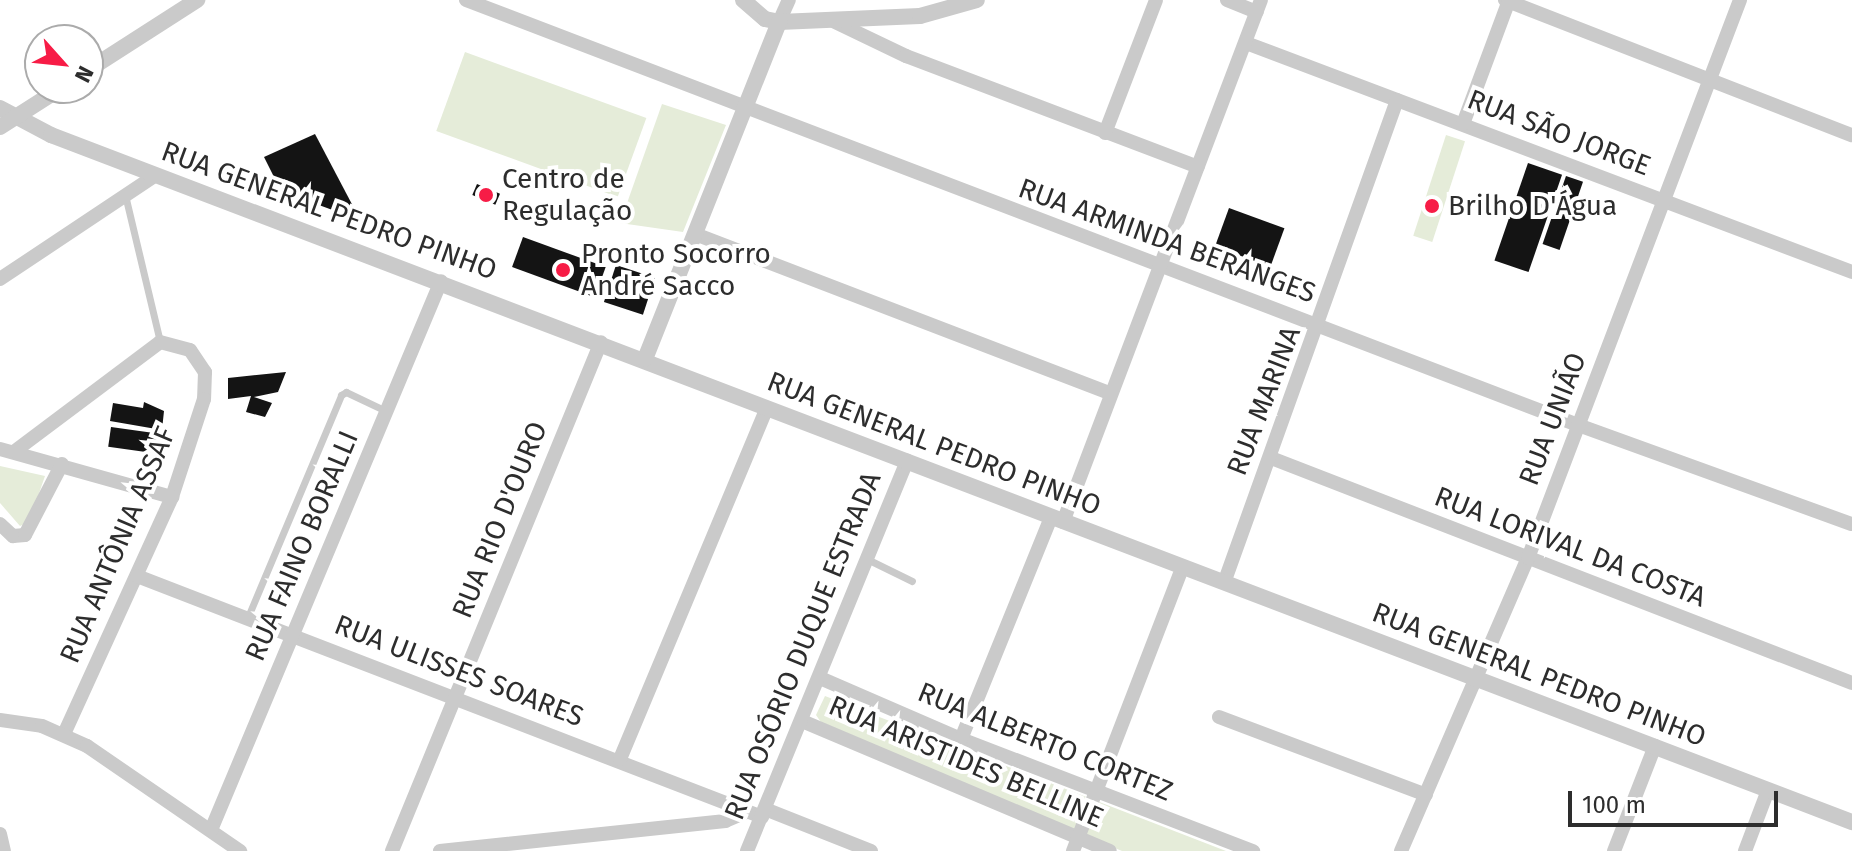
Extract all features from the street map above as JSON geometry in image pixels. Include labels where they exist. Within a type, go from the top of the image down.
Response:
[{"type":"street","points":[[104,60],[197,0]]},
{"type":"street","name":"RUA ARMINDA BERANGES","points":[[466,0],[1578,425],[1852,524]]},
{"type":"street","points":[[743,0],[765,19],[779,22],[835,22],[977,0]]},
{"type":"street","points":[[645,359],[743,108],[789,0]]},
{"type":"street","points":[[1105,133],[1156,0]]},
{"type":"street","points":[[961,739],[1109,393],[1259,6],[1227,0]]},
{"type":"street","name":"RUA UNIÃO","points":[[1401,851],[1528,558],[1707,78],[1740,0]]},
{"type":"street","points":[[1463,124],[1507,1],[1852,135]]},
{"type":"street","points":[[835,22],[895,52],[1198,167]]},
{"type":"street","name":"RUA SÃO JORGE","points":[[1246,43],[1852,272]]},
{"type":"street","name":"RUA MARINA","points":[[1224,583],[1320,326],[1397,100]]},
{"type":"street","points":[[0,127],[38,104]]},
{"type":"street","name":"RUA GENERAL PEDRO PINHO","points":[[0,108],[17,118],[156,175],[601,342],[1182,568],[1852,822]]},
{"type":"street","points":[[0,279],[126,199],[156,175]]},
{"type":"street","points":[[695,234],[1109,393]]},
{"type":"street","name":"RUA FAINO BORALLI","points":[[211,830],[441,281]]},
{"type":"street","points":[[8,450],[160,342]]},
{"type":"street","name":"RUA ANTÔNIA ASSAF","points":[[64,734],[172,497],[207,384],[199,359],[190,350],[160,342]]},
{"type":"street","name":"RUA RIO D'OURO","points":[[392,851],[601,342]]},
{"type":"street","points":[[620,759],[767,407]]},
{"type":"street","points":[[8,450],[172,497]]},
{"type":"street","name":"RUA LORIVAL DA COSTA","points":[[1271,458],[1852,683]]},
{"type":"street","name":"RUA OSÓRIO DUQUE ESTRADA","points":[[747,851],[907,460]]},
{"type":"street","points":[[0,524],[13,536],[25,535],[62,464]]},
{"type":"street","points":[[1075,844],[1182,568]]},
{"type":"street","name":"RUA ULISSES SOARES","points":[[137,576],[455,700],[620,759],[746,812],[763,813],[871,851]]},
{"type":"street","name":"RUA ALBERTO CORTEZ","points":[[820,678],[961,739],[1253,851]]},
{"type":"street","points":[[1219,717],[1426,795]]},
{"type":"street","points":[[0,720],[64,734],[240,851]]},
{"type":"street","name":"RUA ARISTIDES BELLINE","points":[[802,721],[1075,844],[1110,851]]},
{"type":"street","points":[[1614,851],[1655,746]]},
{"type":"street","points":[[1745,851],[1768,790]]},
{"type":"street","points":[[695,821],[726,804]]},
{"type":"street","points":[[440,851],[695,821],[725,821],[746,812]]},
{"type":"street","points":[[0,834],[4,851]]},
{"type":"lane","points":[[126,199],[160,342]]},
{"type":"lane","points":[[247,619],[341,394],[386,411]]},
{"type":"lane","points":[[867,559],[912,581]]},
{"type":"green space","points":[[465,52],[646,118],[618,197],[436,131]]},
{"type":"green space","points":[[662,104],[726,125],[683,232],[620,223]]},
{"type":"green space","name":"Brilho D'Água","points":[[1446,135],[1465,141],[1432,242],[1413,236]]},
{"type":"green space","points":[[0,466],[45,476],[29,522],[20,526],[0,503]]},
{"type":"green space","points":[[825,696],[1226,851],[1122,851],[825,728],[816,715]]},
{"type":"building","points":[[315,134],[355,210],[346,215],[281,191],[264,157]]},
{"type":"building","points":[[1528,163],[1562,175],[1529,272],[1494,260]]},
{"type":"building","points":[[1566,176],[1583,182],[1560,250],[1543,244]]},
{"type":"building","name":"Centro de Regulação","points":[[477,184],[500,194],[495,205],[472,195]]},
{"type":"building","points":[[1229,208],[1284,228],[1270,267],[1215,247]]},
{"type":"building","name":"Pronto Socorro André Sacco","points":[[523,237],[606,267],[595,297],[512,267]]},
{"type":"building","points":[[616,265],[655,278],[643,315],[604,302]]},
{"type":"building","points":[[286,372],[278,392],[254,397],[272,403],[265,417],[246,412],[251,396],[228,399],[228,378]]},
{"type":"building","points":[[144,402],[164,411],[162,430],[110,421],[113,403],[143,408]]},
{"type":"building","points":[[111,427],[166,435],[164,455],[108,447]]},
{"type":"place","name":"Centro de Regulação","points":[[486,195]]},
{"type":"place","name":"Brilho D'Água","points":[[1432,206]]},
{"type":"place","name":"Pronto Socorro André Sacco","points":[[563,270]]}]
